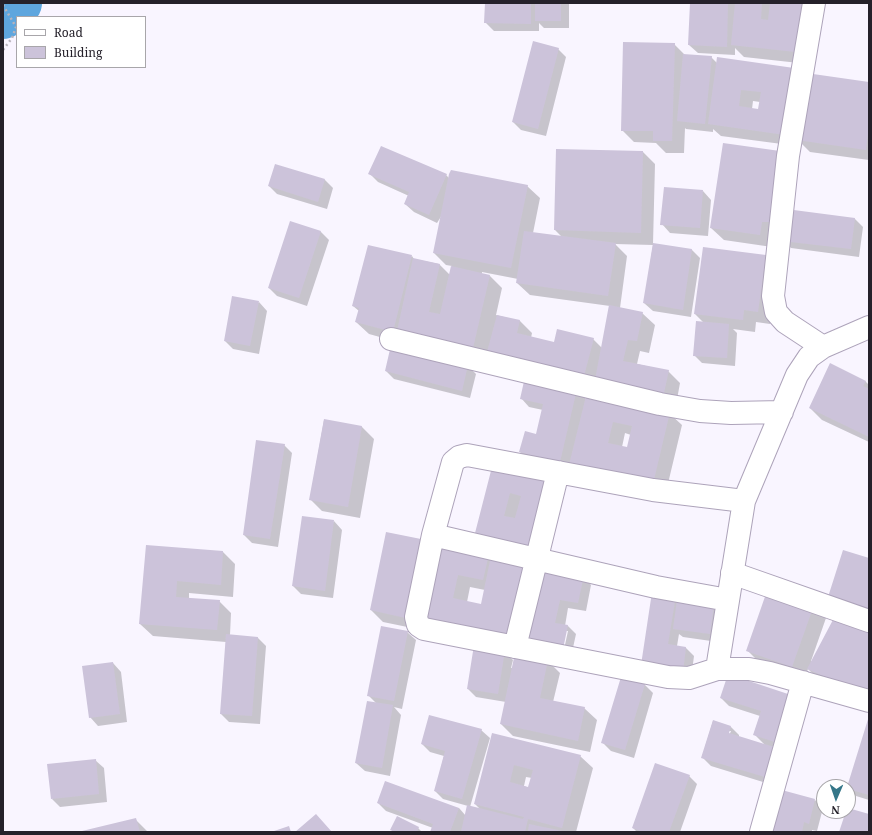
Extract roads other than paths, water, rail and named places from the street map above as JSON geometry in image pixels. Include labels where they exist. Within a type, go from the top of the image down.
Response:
[{"type":"street","points":[[814,3],[788,156],[773,296],[776,312],[785,322],[823,347]]},
{"type":"street","points":[[717,669],[744,501],[797,375],[809,357],[823,347],[869,327]]},
{"type":"street","points":[[391,339],[660,404],[700,412],[782,412]]},
{"type":"street","points":[[744,501],[659,491],[468,455],[460,457],[453,462],[433,535],[416,617],[418,625],[424,629],[668,677],[689,678],[717,669],[749,669],[770,673],[869,701]]},
{"type":"street","points":[[515,647],[558,472]]},
{"type":"street","points":[[433,535],[656,587],[728,600]]},
{"type":"street","points":[[732,573],[869,621]]},
{"type":"street","points":[[761,832],[803,682]]},
{"type":"waterway","points":[[3,15],[18,3]]}]
